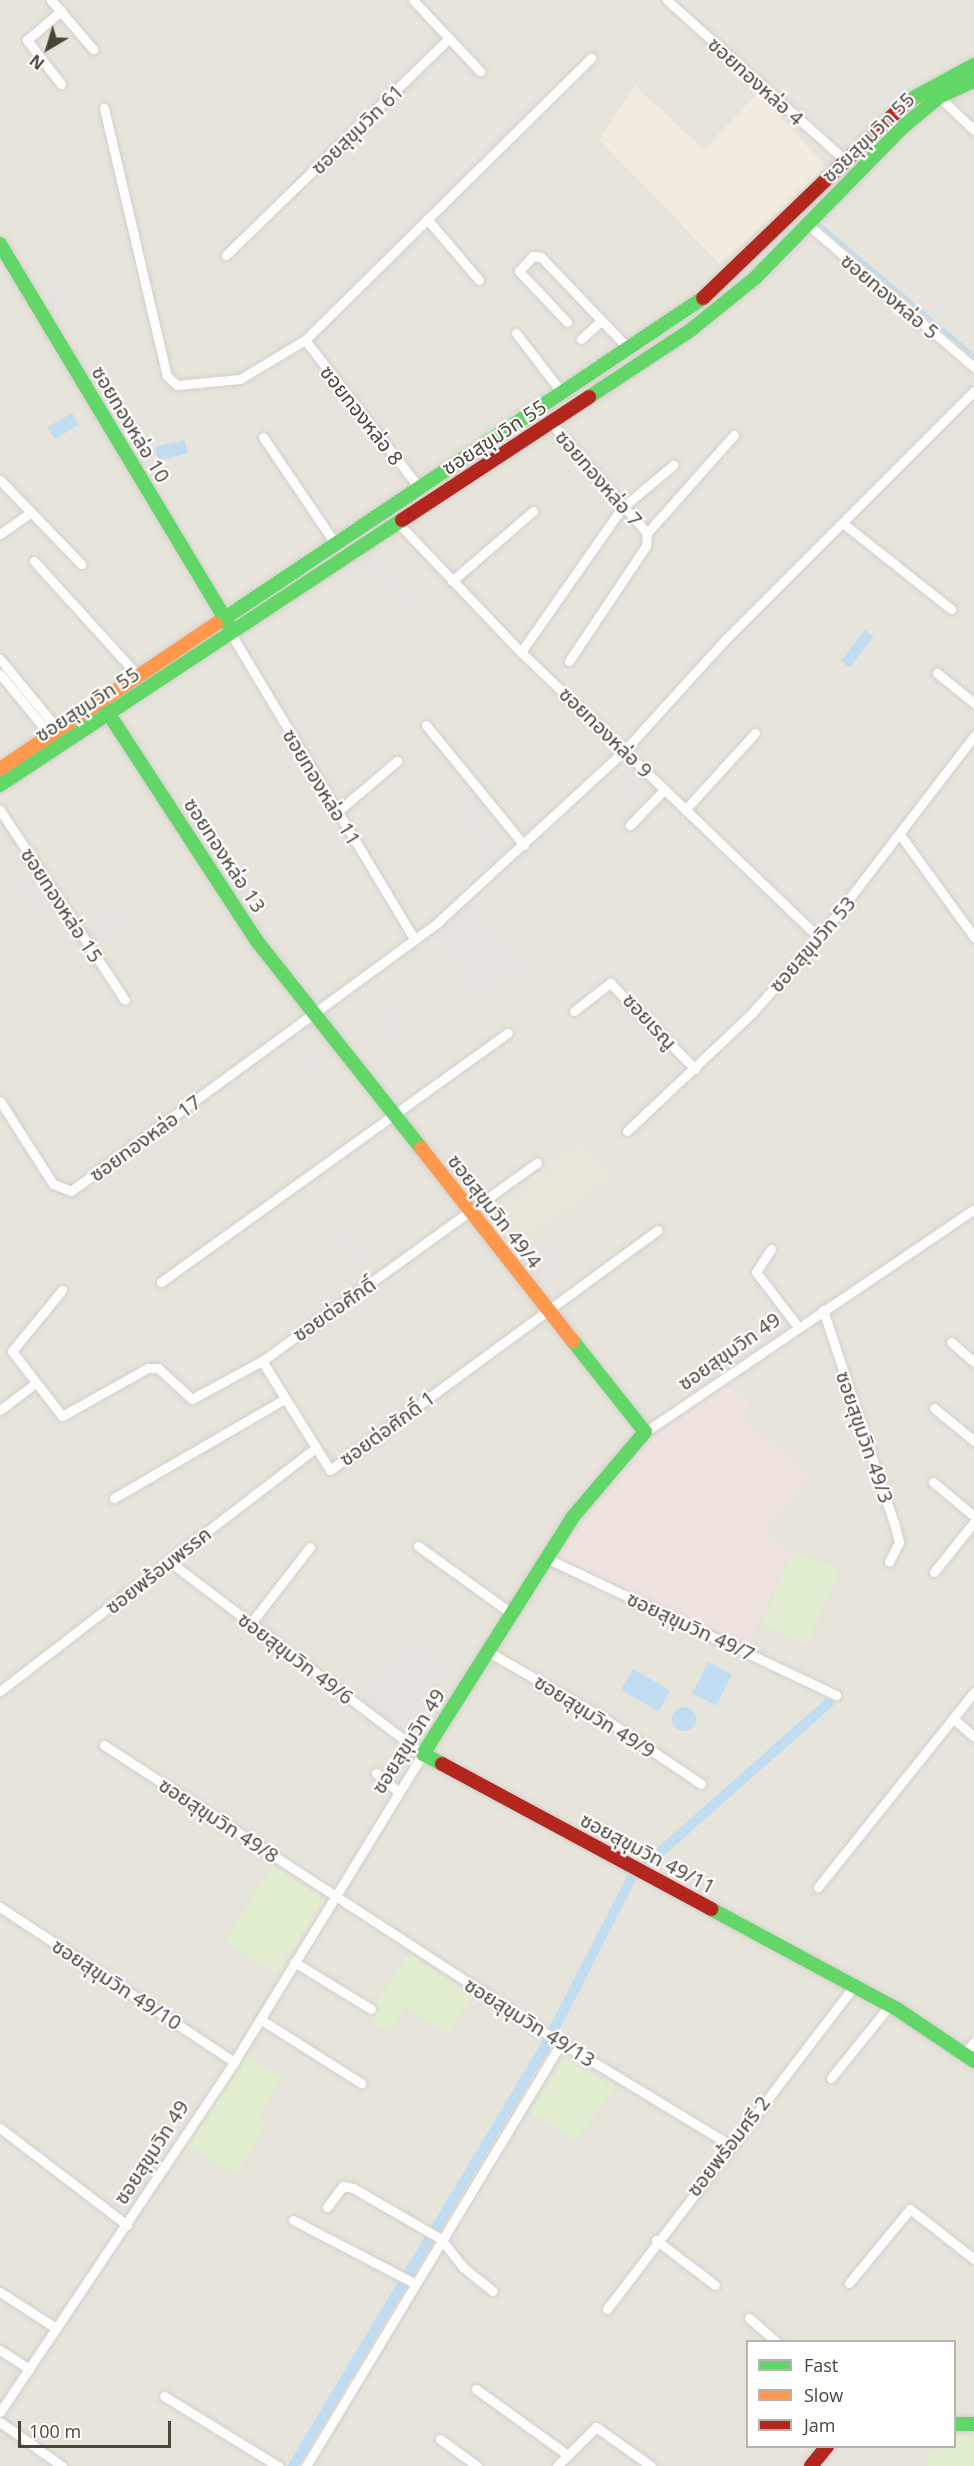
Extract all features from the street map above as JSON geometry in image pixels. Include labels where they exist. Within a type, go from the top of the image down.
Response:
[{"type":"main road","name":"ซอยสุขุมวิท 55","points":[[0,785],[106,707],[139,677],[629,349],[724,282],[886,117],[927,86],[974,65]]},
{"type":"main road","name":"ซอยสุขุมวิท 55","points":[[0,769],[55,733],[106,707],[231,634],[574,408],[720,308],[858,172],[939,98],[974,81]]},
{"type":"main road","points":[[927,86],[939,98]]},
{"type":"main road","points":[[845,160],[858,172]]},
{"type":"main road","points":[[795,212],[807,224]]},
{"type":"main road","name":"ซอยทองหล่อ 10","points":[[1,247],[229,618]]},
{"type":"main road","points":[[562,394],[574,408]]},
{"type":"main road","points":[[540,408],[551,423]]},
{"type":"main road","points":[[420,489],[429,502]]},
{"type":"main road","points":[[389,509],[398,522]]},
{"type":"main road","points":[[229,618],[231,634]]},
{"type":"main road","name":"ซอยทองหล่อ 13","points":[[106,707],[251,932],[315,1013]]},
{"type":"main road","name":"ซอยสุขุมวิท 49/4","points":[[315,1013],[645,1432]]},
{"type":"main road","name":"ซอยสุขุมวิท 49","points":[[423,1754],[546,1558],[611,1468],[645,1432]]},
{"type":"main road","name":"ซอยสุขุมวิท 49/11","points":[[423,1754],[890,2005],[969,2058]]},
{"type":"main road","points":[[956,2424],[974,2424]]},
{"type":"main road","points":[[811,2466],[825,2448]]},
{"type":"street","points":[[51,0],[93,49]]},
{"type":"street","points":[[413,0],[480,71]]},
{"type":"street","name":"ซอยทองหล่อ 4","points":[[667,0],[845,160]]},
{"type":"street","points":[[61,11],[27,40],[61,84]]},
{"type":"street","name":"ซอยสุขุมวิท 61","points":[[226,255],[449,38]]},
{"type":"street","points":[[105,108],[167,376],[177,385],[240,379],[305,340],[591,58]]},
{"type":"street","points":[[939,98],[974,130]]},
{"type":"street","points":[[427,219],[479,280]]},
{"type":"street","name":"ซอยทองหล่อ 5","points":[[807,224],[974,367]]},
{"type":"street","points":[[567,322],[519,272],[533,256],[541,257],[629,349]]},
{"type":"street","points":[[581,339],[601,321]]},
{"type":"street","points":[[516,333],[562,394]]},
{"type":"street","name":"ซอยทองหล่อ 8","points":[[305,340],[420,489]]},
{"type":"street","points":[[315,1013],[414,939],[524,845],[627,749],[725,640],[844,524],[974,391]]},
{"type":"street","name":"ซอยทองหล่อ 7","points":[[551,423],[622,508],[647,533]]},
{"type":"street","points":[[569,661],[646,546],[647,533],[735,435]]},
{"type":"street","points":[[263,436],[336,544]]},
{"type":"street","points":[[521,652],[622,508],[672,465]]},
{"type":"street","points":[[0,480],[81,564]]},
{"type":"street","points":[[452,581],[533,511]]},
{"type":"street","points":[[0,534],[30,513]]},
{"type":"street","name":"ซอยทองหล่อ 9","points":[[398,522],[521,652],[627,749],[685,810],[819,938]]},
{"type":"street","points":[[844,524],[951,609]]},
{"type":"street","points":[[34,561],[139,677]]},
{"type":"street","name":"ซอยทองหล่อ 11","points":[[231,634],[414,939]]},
{"type":"street","points":[[0,659],[55,733]]},
{"type":"street","points":[[937,673],[974,703]]},
{"type":"street","points":[[0,674],[55,733]]},
{"type":"street","points":[[426,725],[524,845]]},
{"type":"street","points":[[685,810],[755,733]]},
{"type":"street","name":"ซอยสุขุมวิท 53","points":[[627,1131],[695,1070],[819,938],[901,836],[974,736]]},
{"type":"street","points":[[337,812],[396,761]]},
{"type":"street","points":[[630,825],[665,789]]},
{"type":"street","name":"ซอยทองหล่อ 15","points":[[0,810],[125,1000]]},
{"type":"street","points":[[901,836],[974,937]]},
{"type":"street","name":"ซอยเรณู","points":[[574,1011],[610,983],[695,1070]]},
{"type":"street","name":"ซอยทองหล่อ 17","points":[[0,1101],[53,1184],[67,1193],[315,1013]]},
{"type":"street","points":[[161,1282],[508,1033]]},
{"type":"street","name":"ซอยต่อศักดิ์","points":[[33,1385],[62,1416],[148,1368],[158,1368],[192,1399],[262,1361],[537,1163]]},
{"type":"street","name":"ซอยสุขุมวิท 49","points":[[645,1432],[974,1209]]},
{"type":"street","points":[[549,1310],[658,1230]]},
{"type":"street","points":[[771,1249],[756,1272],[798,1327]]},
{"type":"street","points":[[0,1410],[33,1385],[12,1350],[62,1290]]},
{"type":"street","name":"ซอยต่อศักดิ์ 1","points":[[262,1361],[315,1448],[332,1469],[549,1310]]},
{"type":"street","name":"ซอยสุขุมวิท 49/3","points":[[823,1310],[899,1542],[889,1562]]},
{"type":"street","points":[[951,1342],[974,1362]]},
{"type":"street","points":[[114,1498],[285,1399]]},
{"type":"street","points":[[934,1408],[974,1441]]},
{"type":"street","name":"ซอยพร้อมพรรค","points":[[0,1691],[315,1448]]},
{"type":"street","points":[[933,1482],[974,1516]]},
{"type":"street","points":[[934,1572],[974,1522]]},
{"type":"street","points":[[418,1546],[511,1613]]},
{"type":"street","points":[[251,1623],[310,1547]]},
{"type":"street","name":"ซอยสุขุมวิท 49/7","points":[[546,1558],[836,1695]]},
{"type":"street","name":"ซอยสุขุมวิท 49/6","points":[[170,1562],[423,1754]]},
{"type":"street","name":"ซอยสุขุมวิท 49/9","points":[[487,1651],[608,1721],[701,1784]]},
{"type":"street","points":[[818,1887],[974,1692]]},
{"type":"street","points":[[953,1718],[974,1737]]},
{"type":"street","name":"ซอยสุขุมวิท 49/8","points":[[104,1745],[335,1895]]},
{"type":"street","name":"ซอยสุขุมวิท 49","points":[[0,2412],[127,2225],[234,2061],[423,1754]]},
{"type":"street","points":[[376,1773],[399,1792]]},
{"type":"street","name":"ซอยสุขุมวิท 49/13","points":[[335,1895],[561,2043],[729,2144]]},
{"type":"street","name":"ซอยสุขุมวิท 49/10","points":[[0,1907],[234,2061]]},
{"type":"street","points":[[294,1962],[371,2009]]},
{"type":"street","name":"ซอยพร้อมศรี 2","points":[[607,2309],[729,2144],[854,1986]]},
{"type":"street","points":[[831,2078],[890,2005]]},
{"type":"street","points":[[260,2019],[361,2083]]},
{"type":"street","points":[[969,2058],[974,2042]]},
{"type":"street","points":[[306,2466],[414,2283],[561,2043]]},
{"type":"street","points":[[0,2128],[127,2225]]},
{"type":"street","points":[[327,2206],[347,2186],[441,2239],[463,2267],[493,2291]]},
{"type":"street","points":[[849,2283],[910,2209],[974,2259]]},
{"type":"street","points":[[293,2220],[414,2283]]},
{"type":"street","points":[[656,2240],[715,2285]]},
{"type":"street","points":[[0,2292],[56,2328]]},
{"type":"street","points":[[750,2318],[775,2340]]},
{"type":"street","points":[[0,2350],[29,2369]]},
{"type":"street","points":[[477,2389],[566,2454]]},
{"type":"street","points":[[164,2396],[278,2466]]},
{"type":"street","points":[[0,2422],[62,2466]]},
{"type":"street","points":[[556,2466],[596,2427],[651,2466]]},
{"type":"street","points":[[440,2439],[477,2466]]},
{"type":"shaded area","points":[[0,0],[974,0],[974,2466],[0,2466]]},
{"type":"shaded area","points":[[635,85],[704,150],[757,93],[827,167],[720,264],[599,140]]},
{"type":"shaded area","points":[[645,223],[680,260],[668,270],[639,227]]},
{"type":"shaded area","points":[[58,229],[64,239],[31,259],[25,249]]},
{"type":"shaded area","points":[[60,284],[72,319],[59,321],[44,292]]},
{"type":"shaded area","points":[[938,286],[963,321],[957,328],[925,301]]},
{"type":"shaded area","points":[[375,550],[419,599],[402,614],[358,565]]},
{"type":"shaded area","points":[[630,771],[636,772],[644,780],[644,792],[636,800],[630,801],[624,800],[616,792],[615,786],[616,780],[624,772]]},
{"type":"shaded area","points":[[469,798],[511,852],[490,868],[449,814]]},
{"type":"shaded area","points":[[242,866],[253,880],[234,895],[223,881]]},
{"type":"shaded area","points":[[29,869],[56,909],[35,923],[8,883]]},
{"type":"shaded area","points":[[132,892],[147,916],[99,945],[85,922]]},
{"type":"shaded area","points":[[474,900],[530,967],[477,1011],[435,937]]},
{"type":"shaded area","points":[[396,1002],[412,1022],[388,1042],[372,1022]]},
{"type":"shaded area","points":[[326,1042],[336,1055],[301,1082],[291,1069]]},
{"type":"shaded area","points":[[582,1137],[613,1178],[510,1255],[480,1214]]},
{"type":"shaded area","points":[[344,1223],[373,1263],[356,1275],[327,1235]]},
{"type":"shaded area","points":[[544,1234],[568,1263],[542,1286],[517,1256]]},
{"type":"shaded area","points":[[720,1379],[751,1405],[741,1418],[810,1476],[763,1531],[790,1553],[746,1649],[549,1553],[645,1430]]},
{"type":"shaded area","points":[[404,1635],[452,1666],[408,1733],[360,1702]]},
{"type":"green space","points":[[793,1551],[839,1571],[808,1644],[762,1625]]},
{"type":"green space","points":[[272,1866],[325,1899],[277,1974],[225,1941]]},
{"type":"green space","points":[[409,1953],[472,1997],[447,2034],[406,2007],[388,2032],[366,2017]]},
{"type":"green space","points":[[243,2053],[282,2078],[259,2116],[267,2123],[236,2175],[187,2144]]},
{"type":"green space","points":[[562,2059],[615,2088],[575,2141],[530,2111]]},
{"type":"green space","points":[[956,2434],[974,2437],[974,2466],[927,2466],[927,2452],[956,2448]]},
{"type":"water","points":[[72,413],[79,425],[55,439],[48,427]]},
{"type":"water","points":[[185,440],[188,454],[158,460],[155,446]]},
{"type":"water","points":[[865,630],[874,637],[850,668],[841,661]]},
{"type":"water","points":[[708,1662],[732,1674],[716,1705],[692,1693]]},
{"type":"water","points":[[633,1669],[670,1690],[658,1711],[621,1690]]},
{"type":"water","points":[[684,1707],[689,1708],[695,1714],[695,1724],[689,1730],[684,1731],[679,1730],[673,1724],[672,1719],[673,1714],[679,1708]]},
{"type":"waterway","points":[[818,223],[974,356]]},
{"type":"waterway","points":[[293,2466],[546,2045],[632,1877],[829,1703]]},
{"type":"traffic: fast","points":[[908,101],[974,65]]},
{"type":"traffic: fast","points":[[589,397],[692,329],[755,278],[904,126],[939,97],[974,81]]},
{"type":"traffic: fast","points":[[0,244],[230,627]]},
{"type":"traffic: fast","points":[[216,624],[703,298]]},
{"type":"traffic: fast","points":[[0,785],[402,520]]},
{"type":"traffic: fast","points":[[101,702],[256,940],[421,1148]]},
{"type":"traffic: fast","points":[[442,1764],[423,1754],[572,1518],[645,1432],[573,1341]]},
{"type":"traffic: fast","points":[[711,1909],[897,2009],[974,2061]]},
{"type":"traffic: fast","points":[[956,2424],[974,2424]]},
{"type":"traffic: slow","points":[[0,769],[216,624]]},
{"type":"traffic: slow","points":[[421,1148],[573,1341]]},
{"type":"traffic: jam","points":[[703,298],[908,101]]},
{"type":"traffic: jam","points":[[402,520],[589,397]]},
{"type":"traffic: jam","points":[[442,1764],[711,1909]]},
{"type":"traffic: jam","points":[[811,2466],[825,2448]]}]
